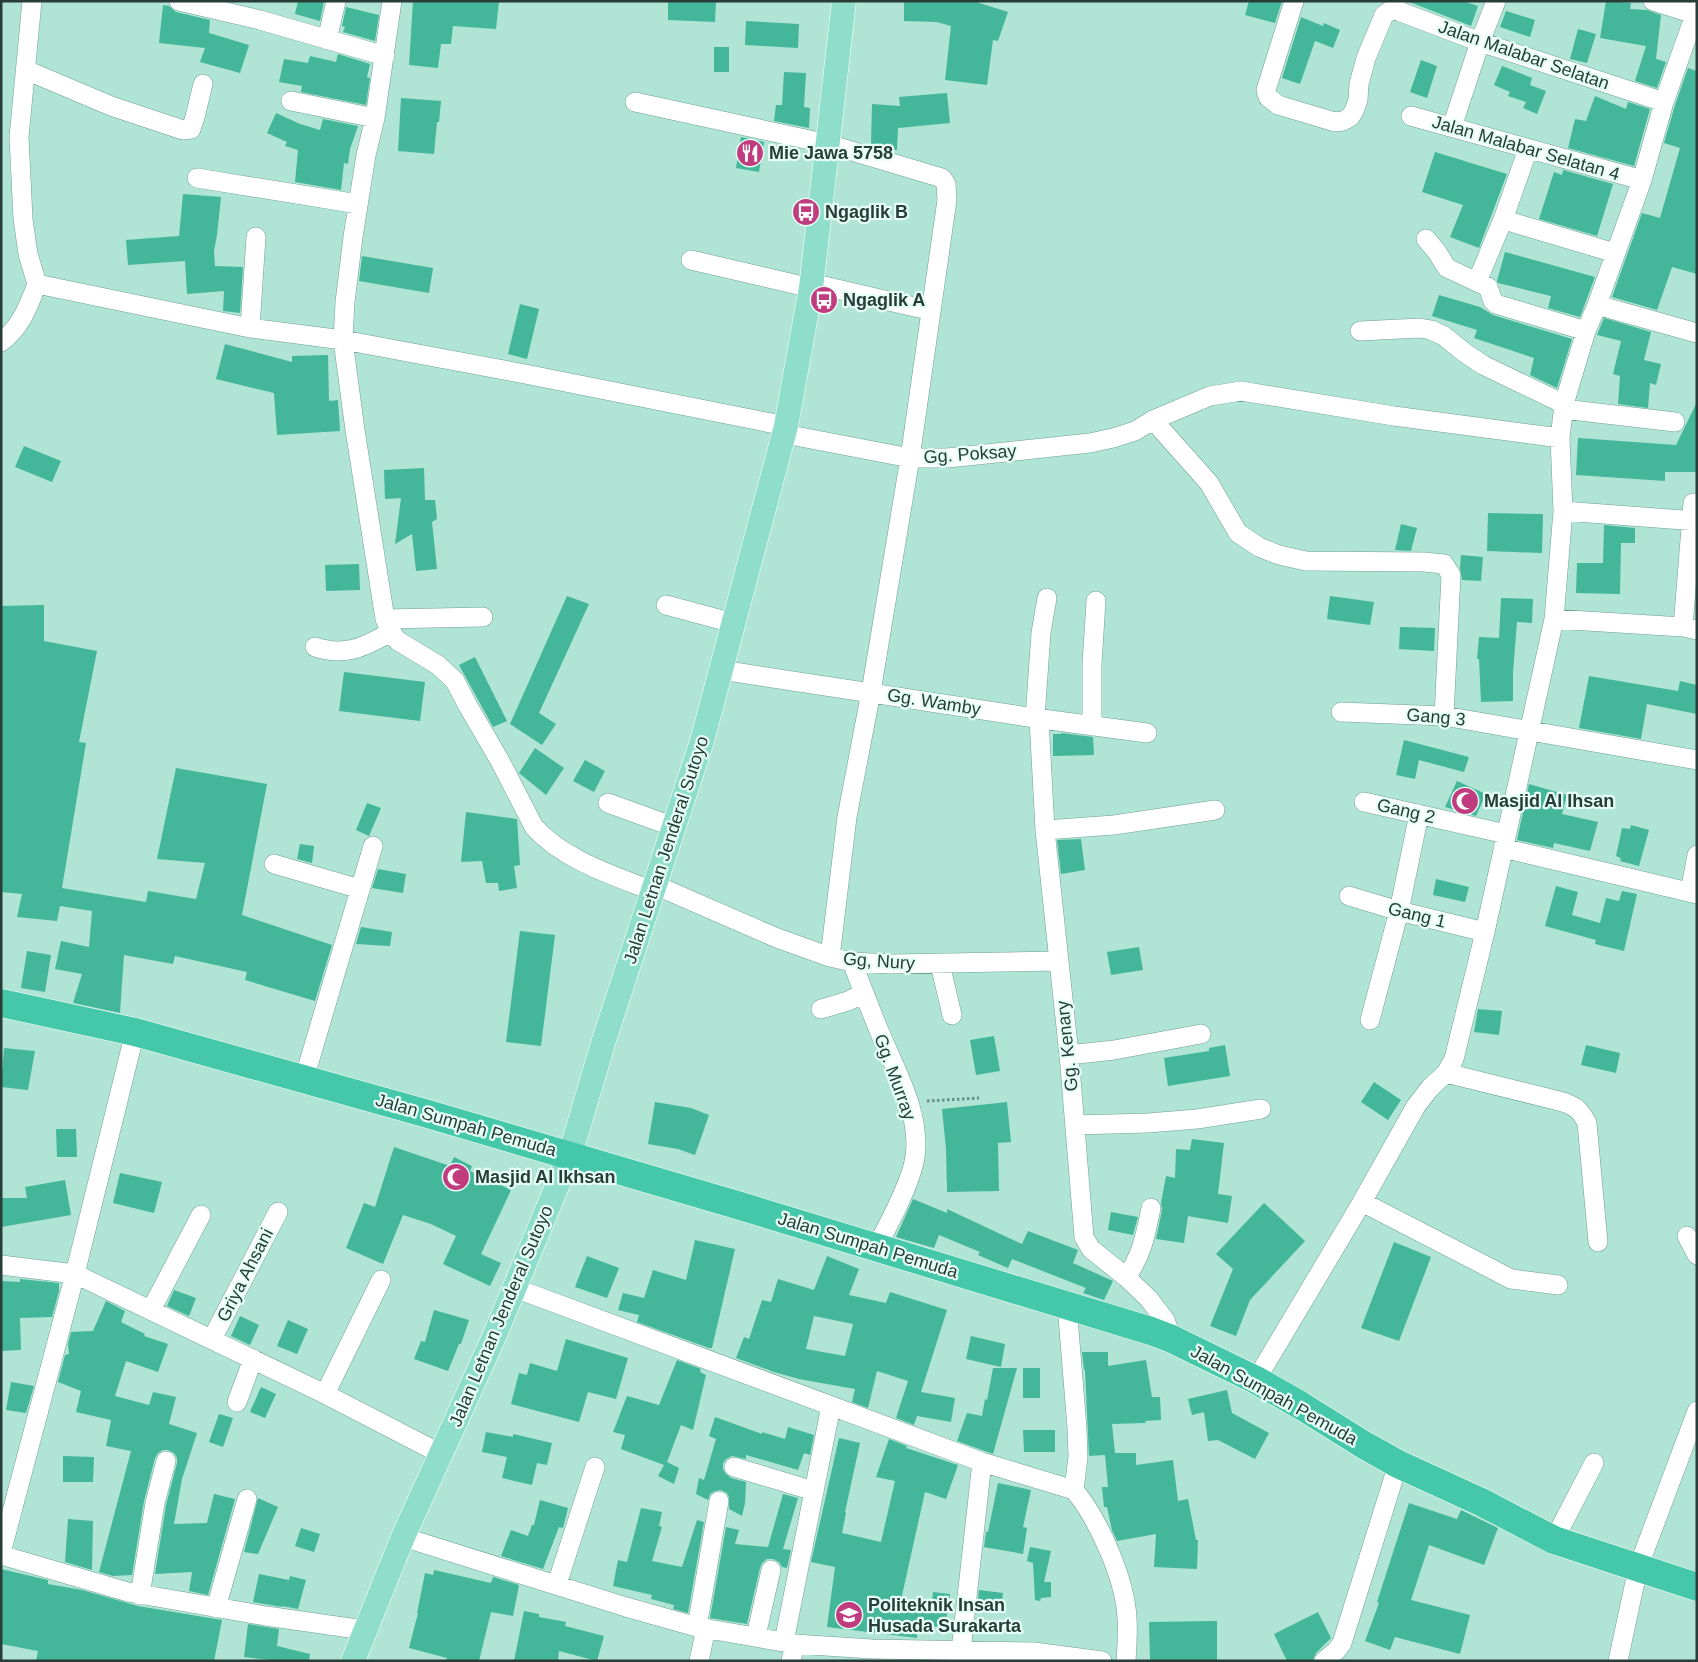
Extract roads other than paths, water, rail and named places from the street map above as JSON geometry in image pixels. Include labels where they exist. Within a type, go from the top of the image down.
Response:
[{"type":"highway","name":"Jalan Sumpah Pemuda","points":[[1,1003],[136,1032],[304,1078],[570,1155],[1161,1335],[1256,1380],[1398,1464],[1481,1502],[1554,1540],[1697,1587]]},
{"type":"main road","name":"Jalan Letnan Jenderal Sutoyo","points":[[353,1661],[403,1537],[516,1288],[570,1155],[604,1040],[702,741],[785,430],[811,285],[844,1]]},
{"type":"street","points":[[1,342],[11,335],[19,325],[29,306],[37,284],[28,254],[24,228],[19,138],[32,1]]},
{"type":"street","points":[[179,1],[260,20],[385,56]]},
{"type":"street","points":[[328,40],[336,1]]},
{"type":"street","points":[[388,626],[354,420],[343,340],[347,284],[358,204],[366,154],[375,118],[392,1]]},
{"type":"street","points":[[1294,1],[1266,90],[1268,97],[1278,105],[1335,122],[1343,121],[1350,117],[1354,111],[1366,58],[1384,15],[1395,5]]},
{"type":"street","points":[[1452,127],[1480,42],[1496,1]]},
{"type":"street","points":[[1256,1380],[1362,1202],[1416,1106],[1430,1088],[1446,1073],[1454,1059],[1485,932],[1554,619],[1563,512],[1560,438],[1564,407],[1586,331],[1642,180],[1664,102],[1695,12],[1652,1]]},
{"type":"street","name":"Jalan Malabar Selatan","points":[[1395,5],[1480,42],[1664,102]]},
{"type":"street","points":[[26,70],[111,106],[183,130],[191,129],[203,84]]},
{"type":"street","points":[[291,101],[375,118]]},
{"type":"street","points":[[635,102],[828,144],[942,178],[946,184],[947,200],[910,458],[871,692],[847,817],[830,957]]},
{"type":"street","name":"Jalan Malabar Selatan 4","points":[[1411,116],[1528,150],[1642,180]]},
{"type":"street","points":[[1477,282],[1504,217],[1528,150]]},
{"type":"street","points":[[197,178],[358,204]]},
{"type":"street","points":[[1504,217],[1511,222],[1615,253]]},
{"type":"street","points":[[250,328],[256,236]]},
{"type":"street","points":[[1426,240],[1437,252],[1447,268],[1488,286],[1492,300],[1496,304],[1586,331]]},
{"type":"street","points":[[691,260],[919,308]]},
{"type":"street","name":"Gg. Poksay","points":[[37,284],[250,328],[343,340],[525,374],[910,458],[947,458],[1090,443],[1135,431],[1153,420],[1210,396],[1241,391],[1394,416],[1560,438]]},
{"type":"street","points":[[1597,305],[1697,333]]},
{"type":"street","points":[[1360,331],[1420,328],[1431,330],[1444,336],[1483,365],[1564,407],[1675,422]]},
{"type":"street","points":[[1153,420],[1209,484],[1238,533],[1259,547],[1279,555],[1306,561],[1424,562],[1444,564],[1451,575],[1444,716]]},
{"type":"street","points":[[1554,619],[1690,628],[1694,515],[1563,512]]},
{"type":"street","name":"Gg. Kenary","points":[[1047,598],[1041,633],[1037,718],[1084,1237],[1091,1249],[1137,1288],[1165,1320],[1161,1335]]},
{"type":"street","points":[[1092,726],[1092,664],[1096,601]]},
{"type":"street","points":[[666,605],[733,623]]},
{"type":"street","points":[[315,647],[331,650],[359,649],[388,626],[483,617]]},
{"type":"street","name":"Gg, Nury","points":[[388,626],[398,641],[438,665],[455,681],[534,827],[542,835],[585,863],[654,888],[777,938],[830,957],[852,962],[940,964],[1058,961]]},
{"type":"street","name":"Gg. Wamby","points":[[721,670],[1147,733]]},
{"type":"street","name":"Gang 3","points":[[1341,712],[1444,716],[1697,760]]},
{"type":"street","name":"Gang 2","points":[[1364,802],[1419,814],[1505,841],[1693,893]]},
{"type":"street","points":[[608,803],[674,827]]},
{"type":"street","points":[[1046,830],[1114,825],[1214,810]]},
{"type":"street","points":[[1370,1020],[1399,911],[1419,814]]},
{"type":"street","points":[[304,1078],[373,846]]},
{"type":"street","points":[[1693,893],[1697,855]]},
{"type":"street","points":[[274,864],[360,889]]},
{"type":"street","name":"Gang 1","points":[[1350,896],[1399,911],[1485,932]]},
{"type":"street","name":"Gg. Murray","points":[[852,962],[909,1101],[914,1122],[916,1145],[915,1157],[907,1180],[876,1248]]},
{"type":"street","points":[[940,964],[952,1015]]},
{"type":"street","points":[[821,1009],[848,1001],[864,993]]},
{"type":"street","points":[[136,1032],[75,1274],[1,1554],[85,1581],[140,1594],[216,1608],[364,1630]]},
{"type":"street","points":[[1069,1055],[1114,1050],[1201,1034]]},
{"type":"street","points":[[1446,1073],[1563,1102],[1575,1106],[1582,1113],[1587,1124],[1598,1242]]},
{"type":"street","points":[[1075,1125],[1148,1123],[1198,1119],[1261,1109]]},
{"type":"street","points":[[1362,1202],[1506,1276],[1531,1282],[1558,1285]]},
{"type":"street","points":[[1137,1288],[1133,1268],[1143,1246],[1151,1208]]},
{"type":"street","name":"Griya Ahsani","points":[[212,1339],[278,1212]]},
{"type":"street","points":[[151,1310],[202,1215]]},
{"type":"street","points":[[1687,1236],[1697,1255]]},
{"type":"street","points":[[1,1265],[75,1274],[326,1394],[440,1454]]},
{"type":"street","points":[[326,1394],[380,1280]]},
{"type":"street","points":[[516,1288],[982,1462],[1074,1490],[1083,1501],[1105,1542],[1120,1579],[1127,1616],[1126,1661]]},
{"type":"street","points":[[1067,1305],[1078,1428],[1078,1456],[1074,1490]]},
{"type":"street","points":[[237,1402],[253,1359]]},
{"type":"street","points":[[790,1649],[814,1491],[831,1406]]},
{"type":"street","points":[[1618,1661],[1638,1568],[1697,1412]]},
{"type":"street","points":[[140,1594],[155,1503],[166,1461]]},
{"type":"street","points":[[961,1651],[982,1462]]},
{"type":"street","points":[[1554,1540],[1594,1463]]},
{"type":"street","points":[[1324,1661],[1336,1651],[1342,1642],[1398,1464]]},
{"type":"street","points":[[734,1467],[814,1491]]},
{"type":"street","points":[[557,1584],[594,1468]]},
{"type":"street","points":[[216,1608],[247,1499]]},
{"type":"street","points":[[699,1661],[719,1501]]},
{"type":"street","points":[[403,1537],[626,1607],[702,1628],[756,1636],[790,1649],[1034,1652],[1102,1661]]},
{"type":"street","points":[[756,1636],[771,1570]]},
{"type":"place","name":"Mie Jawa 5758","points":[[750,153]]},
{"type":"place","name":"Ngaglik B","points":[[806,212]]},
{"type":"place","name":"Ngaglik A","points":[[824,300]]},
{"type":"place","name":"Masjid Al Ihsan","points":[[1465,801]]},
{"type":"place","name":"Masjid Al Ikhsan","points":[[456,1177]]},
{"type":"place","name":"Politeknik Insan Husada Surakarta","points":[[849,1615]]}]
